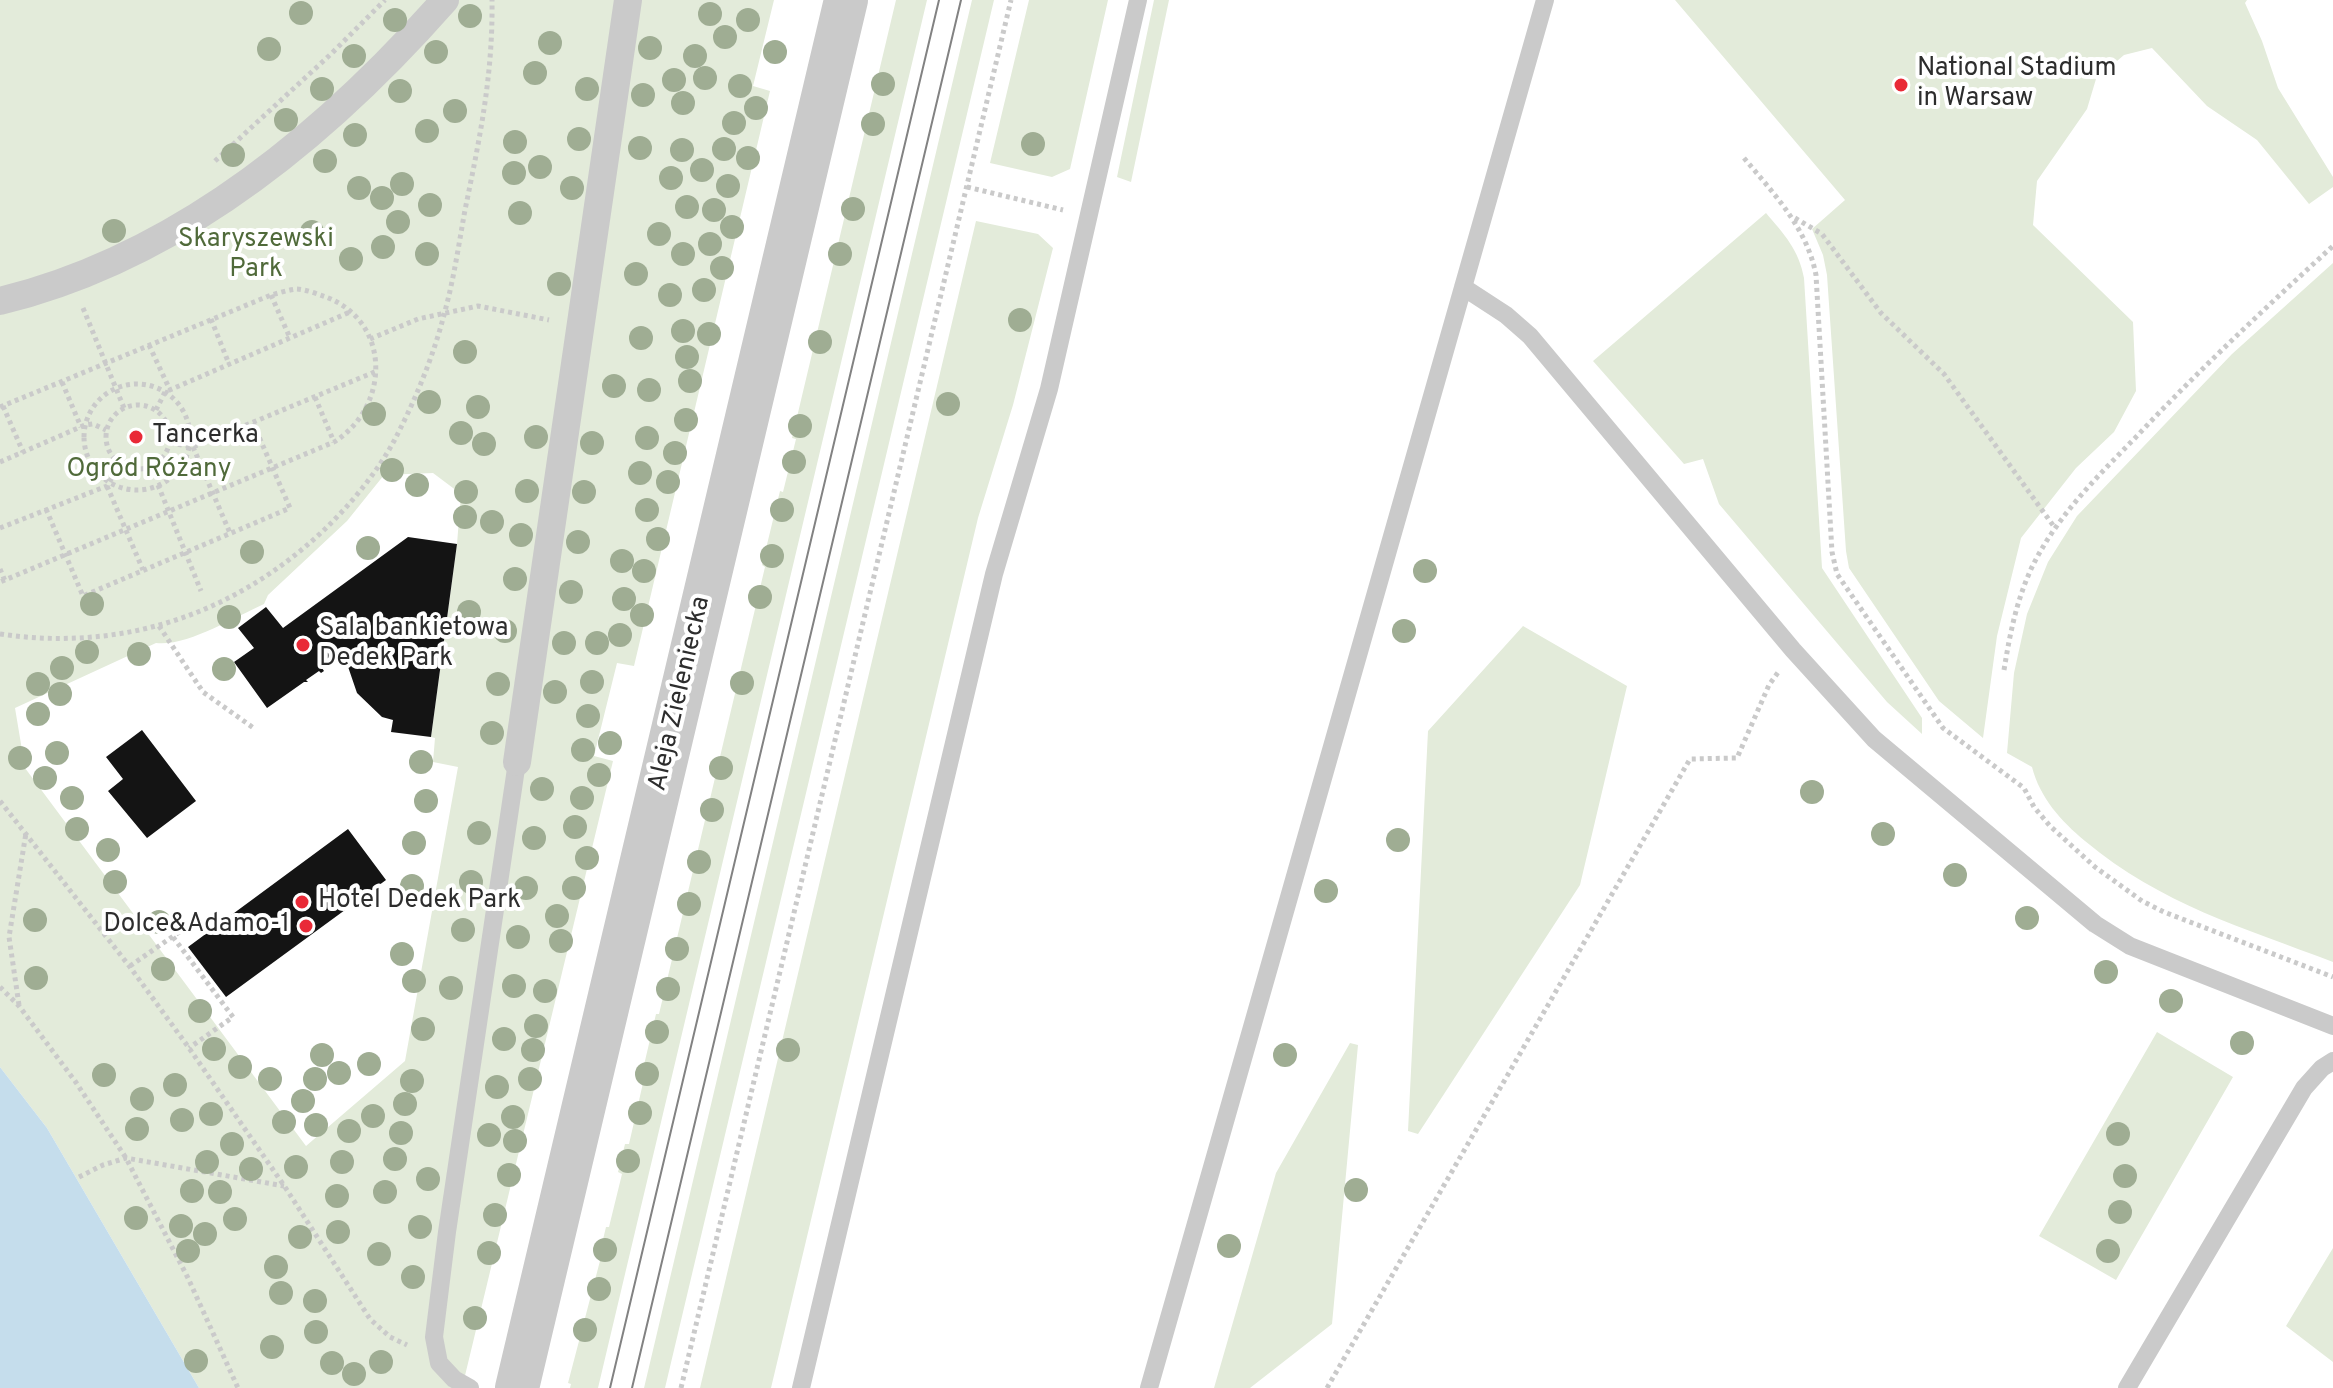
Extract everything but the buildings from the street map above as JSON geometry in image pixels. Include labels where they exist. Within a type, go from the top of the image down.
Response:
[{"type":"street","points":[[0,301],[118,261],[174,231],[247,182],[329,117],[387,63],[445,0]]},
{"type":"street","points":[[517,762],[628,0]]},
{"type":"street","name":"Aleja Zieleniecka","points":[[517,1388],[846,0]]},
{"type":"lane","points":[[801,1388],[994,574],[1049,389],[1138,0]]},
{"type":"lane","points":[[1149,1388],[1545,0]]},
{"type":"lane","points":[[1463,287],[1506,315],[1530,336],[1793,650],[1874,739],[2095,924],[2130,946],[2333,1026]]},
{"type":"lane","points":[[470,1388],[446,1372],[435,1351],[436,1317],[517,762]]},
{"type":"lane","points":[[2127,1388],[2304,1088],[2333,1061]]},
{"type":"path","points":[[205,168],[331,54],[385,0]]},
{"type":"path","points":[[0,634],[85,638],[158,626],[243,592],[289,561],[344,511],[393,442],[445,312],[485,111],[493,51],[492,0]]},
{"type":"path","points":[[681,1388],[1011,0]]},
{"type":"path","points":[[1744,158],[1791,215],[1812,254],[1816,275],[1832,552],[1837,574],[1943,728],[2024,788],[2034,807],[2069,846],[2142,901],[2202,928],[2333,977]]},
{"type":"path","points":[[967,187],[1047,207]]},
{"type":"path","points":[[1791,215],[1822,234],[1881,313],[1944,374],[2055,528]]},
{"type":"path","points":[[2004,670],[2015,609],[2033,564],[2055,528],[2085,490],[2209,360],[2333,246]]},
{"type":"path","points":[[70,279],[97,336],[104,364],[124,408]]},
{"type":"path","points":[[0,569],[3,582],[334,442],[357,424],[374,388],[377,371],[370,339],[350,312],[336,301],[297,289],[271,295],[2,407],[23,452]]},
{"type":"path","points":[[271,295],[291,338]]},
{"type":"path","points":[[370,339],[418,319],[478,306],[582,326]]},
{"type":"path","points":[[156,410],[168,391],[350,312]]},
{"type":"path","points":[[211,319],[229,364]]},
{"type":"path","points":[[149,345],[168,391],[187,417],[192,446],[230,533]]},
{"type":"path","points":[[170,443],[192,446],[377,371]]},
{"type":"path","points":[[62,382],[83,426],[89,461],[108,484],[143,570]]},
{"type":"path","points":[[83,426],[96,403],[114,389],[144,384],[168,391]]},
{"type":"path","points":[[315,397],[334,442]]},
{"type":"path","points":[[140,405],[156,410],[167,422],[170,443],[164,457],[150,467],[132,469],[120,464],[107,446],[106,430],[112,417],[124,408],[140,405]]},
{"type":"path","points":[[46,509],[83,596],[290,508],[253,423]]},
{"type":"path","points":[[0,462],[83,426],[93,424],[106,430]]},
{"type":"path","points":[[0,528],[108,484],[138,490],[158,485],[177,472],[192,446]]},
{"type":"path","points":[[108,484],[120,464]]},
{"type":"path","points":[[158,485],[201,591]]},
{"type":"path","points":[[158,626],[203,692],[255,729]]},
{"type":"path","points":[[1327,1388],[1690,759],[1737,758],[1769,685],[1793,650]]},
{"type":"path","points":[[0,801],[189,1048],[285,1187],[370,1319],[399,1341],[435,1351]]},
{"type":"path","points":[[19,1006],[9,937],[26,832]]},
{"type":"path","points":[[130,967],[198,919]]},
{"type":"path","points":[[173,937],[233,1017],[189,1048]]},
{"type":"path","points":[[0,987],[19,1006],[75,1081],[126,1158],[188,1278],[238,1388]]},
{"type":"path","points":[[79,1177],[126,1158],[285,1187]]},
{"type":"green space","name":"Skaryszewski Park","points":[[0,0],[774,0],[753,86],[770,91],[634,666],[617,663],[594,756],[613,761],[462,1388],[199,1388],[47,1128],[0,1067]],"holes":[[[433,473],[461,494],[431,737],[435,738],[433,762],[458,767],[405,1061],[306,1146],[25,768],[15,708],[156,643],[196,636],[264,604],[268,595],[347,521],[384,475]]]},
{"type":"green space","points":[[896,0],[927,0],[598,1388],[570,1388],[571,1384],[568,1383],[622,1174],[618,1172],[625,1144],[629,1144],[643,1083],[640,1082],[656,1014],[659,1014],[765,567],[762,565],[796,439],[792,438]]},
{"type":"green space","points":[[972,0],[994,0],[665,1388],[644,1388]]},
{"type":"green space","points":[[1029,0],[1108,0],[1070,169],[1052,177],[990,163]]},
{"type":"green space","points":[[1154,0],[1169,0],[1131,182],[1117,177]]},
{"type":"green space","points":[[1675,0],[2247,0],[2245,3],[2278,88],[2333,177],[2333,187],[2309,204],[2257,140],[2207,106],[2152,48],[2124,55],[2096,79],[2087,109],[2037,181],[2033,225],[2133,322],[2136,391],[2114,432],[2076,468],[2021,538],[1997,636],[1983,738],[1939,701],[1849,568],[1827,275],[1812,229],[1845,200]]},
{"type":"green space","points":[[1766,213],[1795,251],[1804,278],[1822,568],[1922,718],[1922,734],[1887,702],[1719,504],[1703,459],[1684,464],[1593,361]]},
{"type":"green space","points":[[976,221],[1038,234],[1053,248],[1013,405],[978,518],[771,1388],[700,1388]]},
{"type":"green space","points":[[2333,263],[2333,962],[2204,912],[2143,882],[2085,841],[2068,825],[2046,799],[2032,767],[2007,753],[2014,673],[2027,614],[2048,562],[2077,516],[2232,354]]},
{"type":"green space","points":[[1523,626],[1627,686],[1580,885],[1418,1134],[1408,1131],[1428,731]]},
{"type":"green space","points":[[2157,1032],[2233,1077],[2116,1280],[2039,1236]]},
{"type":"green space","points":[[1350,1043],[1358,1045],[1332,1324],[1250,1388],[1214,1388],[1276,1173]]},
{"type":"green space","points":[[2333,1248],[2333,1362],[2286,1326]]},
{"type":"water","points":[[0,1067],[47,1128],[199,1388],[0,1388]]},
{"type":"tram line","points":[[610,1388],[939,0]]},
{"type":"tram line","points":[[632,1388],[961,0]]},
{"type":"place","name":"National Stadium in Warsaw","points":[[1901,85]]},
{"type":"place","name":"Tancerka","points":[[136,437]]},
{"type":"place","name":"Sala bankietowa Dedek Park","points":[[303,645]]},
{"type":"place","name":"Hotel Dedek Park","points":[[302,902]]},
{"type":"place","name":"Dolce&Adamo-1","points":[[306,926]]},
{"type":"park label","name":"Ogród Różany","points":[[149,471]]}]
